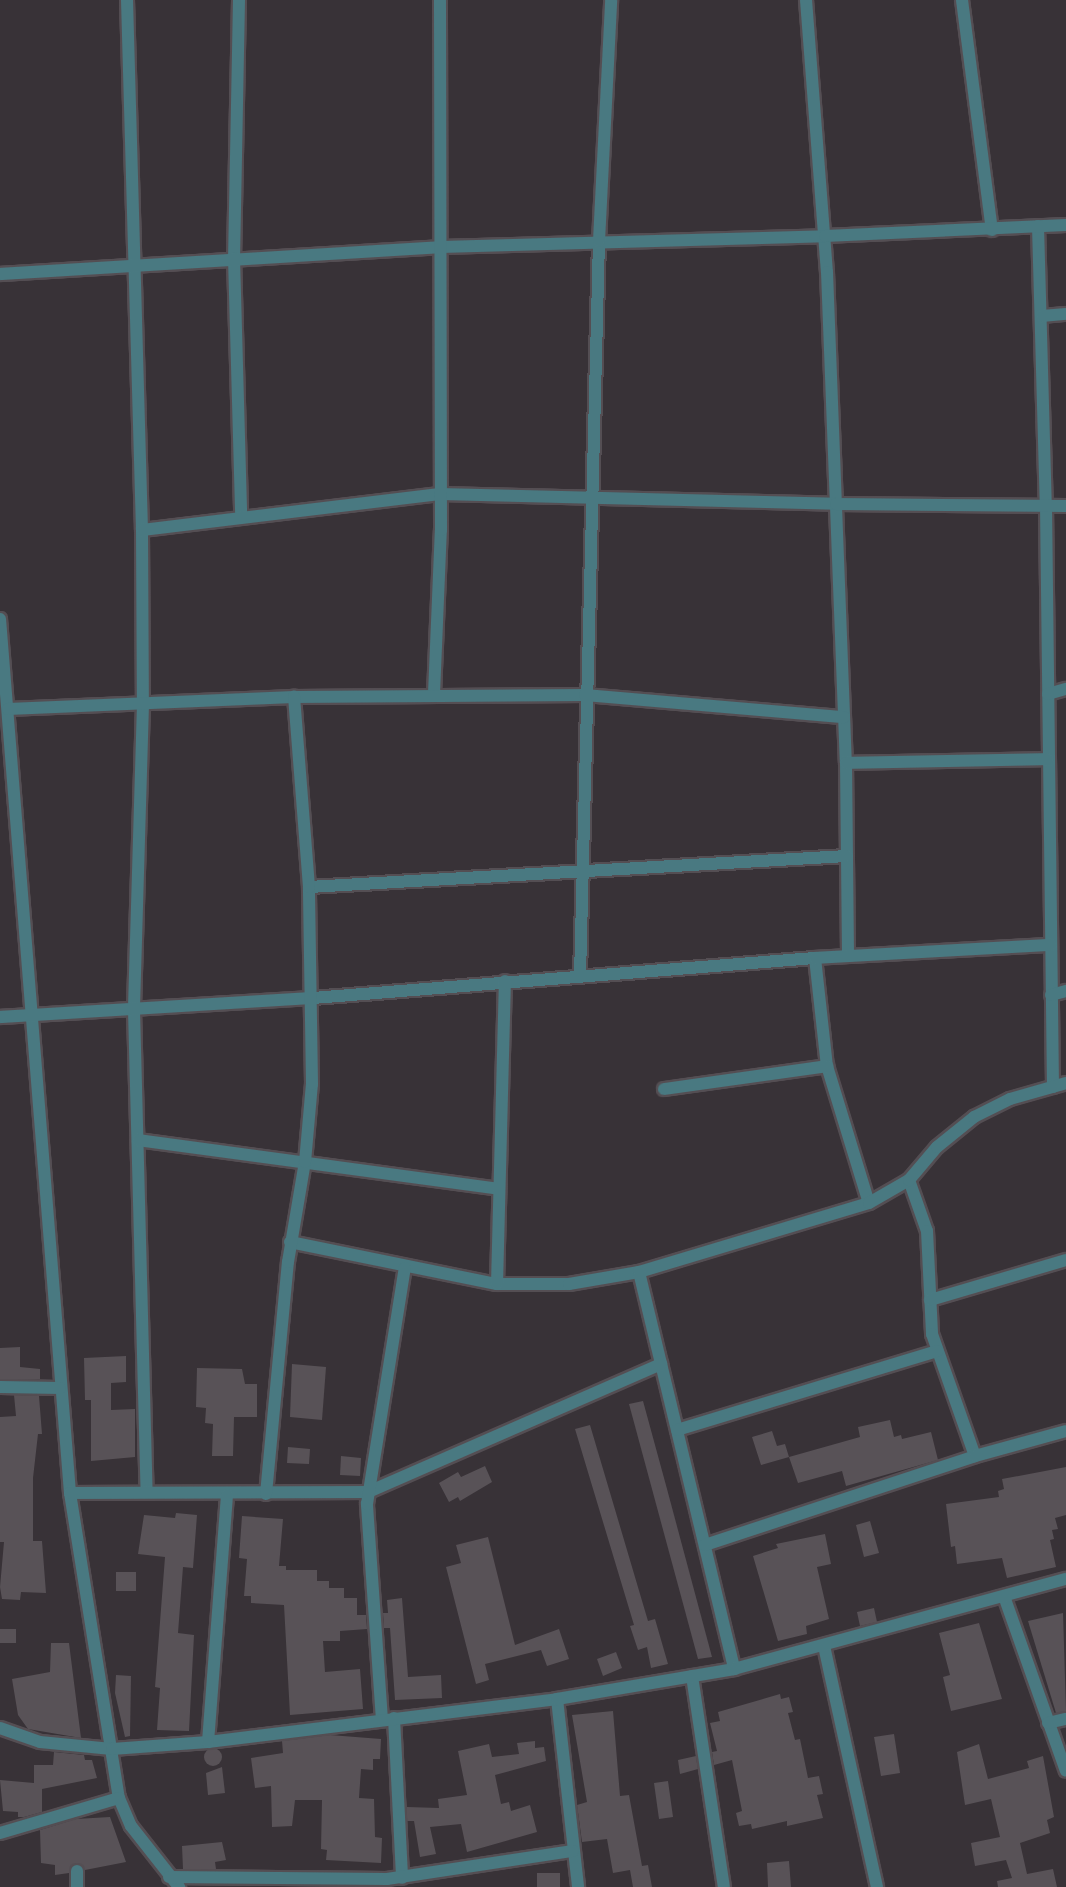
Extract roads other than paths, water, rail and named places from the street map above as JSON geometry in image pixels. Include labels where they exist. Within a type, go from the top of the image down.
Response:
[{"type":"street","points":[[127,0],[142,530],[143,704],[134,1010],[147,1492]]},
{"type":"street","points":[[239,0],[234,258],[241,516]]},
{"type":"street","points":[[434,694],[440,494],[440,0]]},
{"type":"street","points":[[580,976],[580,869],[593,499],[599,241],[611,0]]},
{"type":"street","points":[[806,0],[825,236],[846,763],[848,956]]},
{"type":"street","points":[[962,0],[992,230]]},
{"type":"street","points":[[0,274],[133,263],[441,247],[825,236],[1066,225]]},
{"type":"street","points":[[290,1242],[405,1268],[497,1284],[569,1284],[639,1272],[869,1203],[909,1180],[937,1147],[974,1117],[1010,1100],[1060,1085],[1051,995],[1046,506],[1038,226]]},
{"type":"street","points":[[1041,316],[1066,314]]},
{"type":"street","points":[[142,530],[241,516],[440,494],[836,504],[1066,506]]},
{"type":"street","points":[[0,619],[70,1493],[119,1798],[131,1826],[167,1877],[179,1887]]},
{"type":"street","points":[[1048,693],[1066,689]]},
{"type":"street","points":[[8,709],[294,697],[434,694],[585,695],[844,717]]},
{"type":"street","points":[[266,1494],[290,1242],[305,1162],[313,998],[309,887],[294,697]]},
{"type":"street","points":[[846,763],[1048,759]]},
{"type":"street","points":[[309,887],[580,869],[847,856]]},
{"type":"street","points":[[0,1017],[32,1017],[313,998],[815,958],[1051,945]]},
{"type":"street","points":[[815,958],[827,1066],[869,1203]]},
{"type":"street","points":[[497,1284],[505,981]]},
{"type":"street","points":[[1051,995],[1066,991]]},
{"type":"street","points":[[664,1089],[827,1066]]},
{"type":"street","points":[[138,1140],[499,1190]]},
{"type":"street","points":[[909,1180],[927,1232],[930,1300],[936,1351],[975,1456]]},
{"type":"street","points":[[930,1300],[1066,1260]]},
{"type":"street","points":[[402,1878],[388,1719],[366,1522],[368,1492],[405,1268]]},
{"type":"street","points":[[639,1272],[734,1669]]},
{"type":"street","points":[[677,1430],[936,1351]]},
{"type":"street","points":[[70,1493],[147,1492],[227,1495],[368,1492],[661,1364]]},
{"type":"street","points":[[0,1387],[60,1388]]},
{"type":"street","points":[[705,1545],[975,1456],[1066,1431]]},
{"type":"street","points":[[208,1742],[227,1495]]},
{"type":"street","points":[[0,1728],[40,1742],[112,1749],[208,1742],[556,1699],[734,1669],[1005,1599],[1066,1579]]},
{"type":"street","points":[[1005,1599],[1066,1771]]},
{"type":"street","points":[[824,1646],[877,1887]]},
{"type":"street","points":[[692,1676],[724,1887]]},
{"type":"street","points":[[556,1699],[578,1887]]},
{"type":"street","points":[[1048,1723],[1066,1719]]},
{"type":"street","points":[[0,1833],[119,1798]]},
{"type":"street","points":[[167,1877],[363,1883],[573,1851]]},
{"type":"street","points":[[77,1871],[77,1887]]}]
